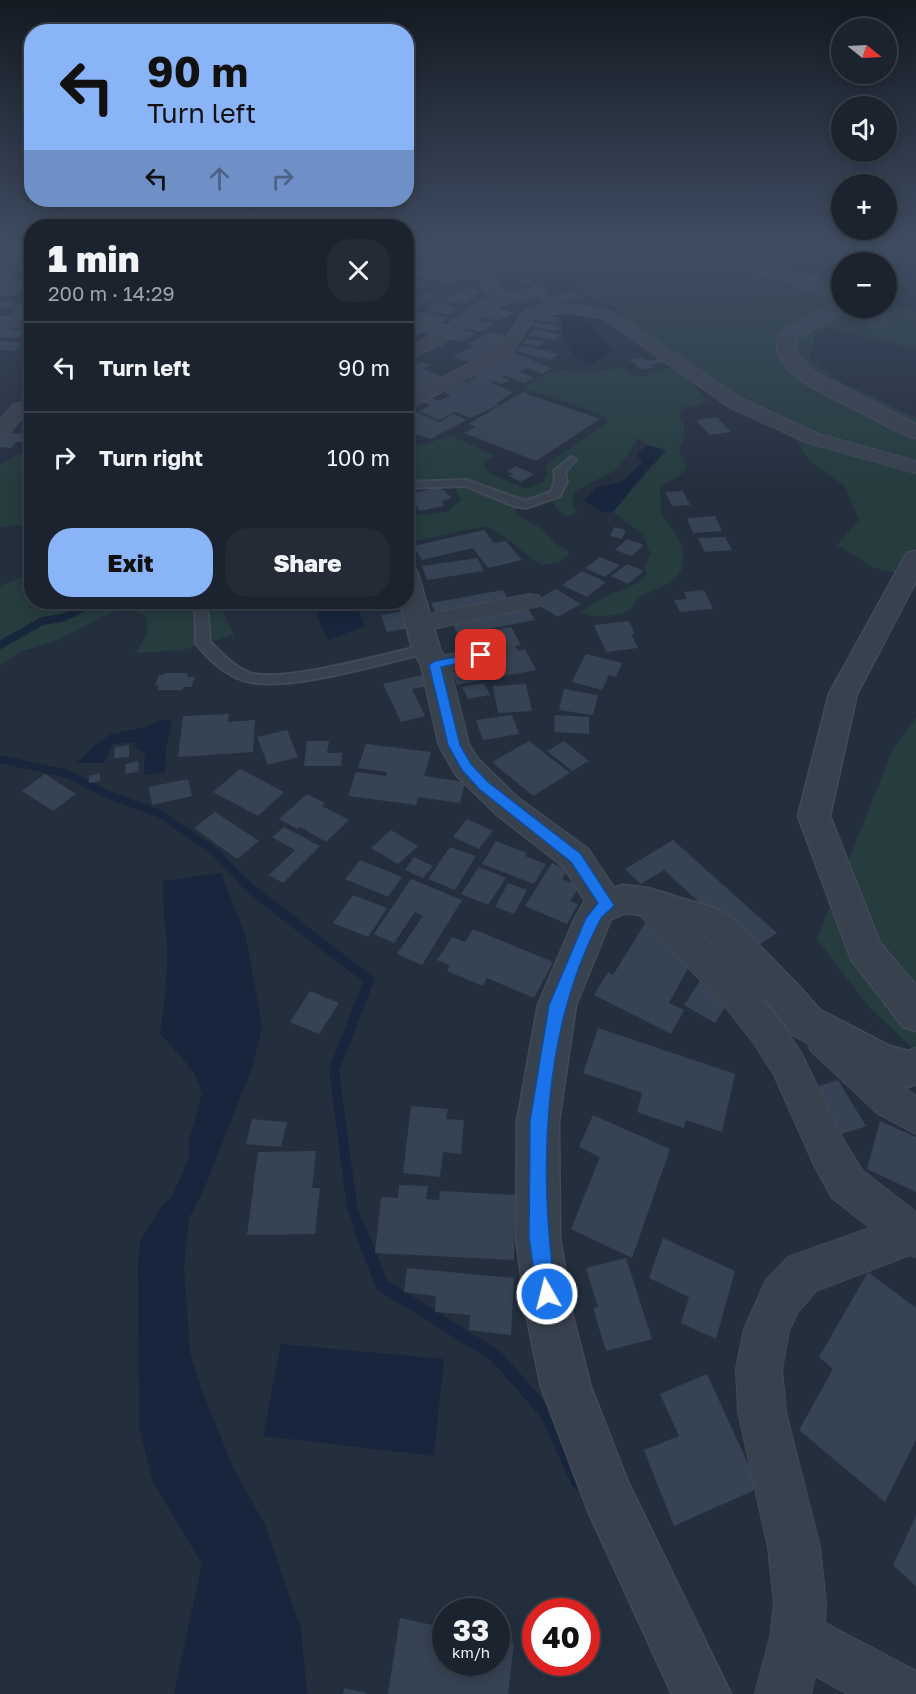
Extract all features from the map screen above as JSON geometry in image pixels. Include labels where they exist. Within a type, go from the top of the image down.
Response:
[{"type":"street","points":[[423,325],[447,332]]},
{"type":"street","points":[[414,351],[457,325]]},
{"type":"street","points":[[414,400],[504,353],[514,343],[523,325]]},
{"type":"street","points":[[624,325],[736,403],[812,438],[916,467]]},
{"type":"street","points":[[807,325],[788,336],[784,343],[785,350],[793,363],[807,376],[916,432]]},
{"type":"street","points":[[0,432],[19,410],[24,410]]},
{"type":"street","points":[[916,558],[843,694],[814,816],[864,949],[873,965],[907,1001],[916,1015]]},
{"type":"street","points":[[414,601],[454,745],[466,767],[499,799],[576,858],[606,905]]},
{"type":"street","points":[[427,646],[530,601]]},
{"type":"street","points":[[427,646],[504,651]]},
{"type":"street","points":[[702,1694],[607,1495],[566,1387],[549,1313],[538,1237],[538,1121],[557,1005],[593,918],[599,909],[623,899],[648,902],[684,912],[718,927],[785,996],[806,1022],[866,1078],[877,1093],[896,1107],[916,1116]]},
{"type":"street","points":[[648,902],[740,998],[766,1031],[789,1064],[828,1151],[847,1184],[913,1235]]},
{"type":"street","points":[[806,1022],[882,1062],[908,1069],[916,1066]]},
{"type":"street","points":[[783,1694],[798,1637],[800,1603],[794,1547],[762,1412],[759,1369],[767,1329],[782,1296],[803,1272],[913,1235]]},
{"type":"street","points":[[798,1637],[902,1694]]},
{"type":"lane","points":[[414,485],[466,483],[518,504],[526,505],[556,494],[561,481],[559,471],[571,460]]},
{"type":"lane","points":[[201,609],[203,643],[232,669],[265,680],[301,677],[427,646]]},
{"type":"green space","points":[[631,325],[916,325],[916,349],[829,328],[815,335],[809,358],[836,379],[916,418],[916,577],[874,568],[837,545],[859,520],[845,486],[814,464],[799,447],[796,428],[736,397]]},
{"type":"green space","points":[[622,368],[641,377],[659,370],[672,369],[689,379],[707,401],[698,406],[683,407],[678,417],[684,425],[684,436],[679,448],[686,467],[680,475],[660,489],[662,514],[678,536],[682,547],[682,569],[667,584],[640,597],[628,611],[614,615],[590,616],[579,612],[608,595],[634,585],[646,575],[645,566],[650,553],[643,535],[613,512],[666,451],[647,445],[639,438],[618,469],[577,490],[572,507],[577,512],[568,517],[562,514],[552,502],[538,497],[515,510],[517,515],[542,529],[558,546],[566,549],[569,554],[559,562],[542,565],[487,526],[414,541],[414,516],[447,512],[461,500],[455,488],[446,484],[414,489],[414,445],[427,444],[450,435],[495,456],[484,461],[489,473],[526,489],[544,481],[548,472],[545,468],[548,464],[608,422],[601,414],[524,388],[537,378],[558,369],[583,373]]},
{"type":"green space","points":[[24,452],[24,525],[0,527],[0,464]]},
{"type":"green space","points":[[24,576],[24,609],[120,609],[55,641],[22,651],[0,666],[0,586]]},
{"type":"green space","points":[[132,609],[222,609],[234,635],[183,650],[135,653],[147,635],[147,617]]},
{"type":"green space","points":[[916,718],[916,1051],[869,1007],[817,939],[893,749]]},
{"type":"water","points":[[561,325],[592,325],[612,352],[590,365],[585,364],[572,352],[562,332]]},
{"type":"water","points":[[647,445],[666,450],[613,512],[602,512],[584,500],[596,488],[621,482],[643,462],[636,455]]},
{"type":"water","points":[[317,609],[357,609],[365,626],[328,640]]},
{"type":"water","points":[[164,719],[172,722],[166,750],[165,772],[144,775],[145,752],[137,750],[134,742],[113,744],[104,763],[76,763],[111,734],[146,727]]},
{"type":"water","points":[[221,873],[246,937],[262,1026],[253,1065],[205,1187],[189,1218],[184,1267],[190,1352],[201,1388],[233,1467],[265,1525],[301,1629],[307,1694],[174,1694],[202,1564],[153,1482],[139,1426],[138,1261],[140,1242],[160,1208],[173,1195],[189,1157],[189,1141],[202,1094],[194,1072],[160,1033],[167,965],[163,881]]},
{"type":"water","points":[[281,1344],[444,1359],[434,1456],[263,1436]]},
{"type":"building","points":[[471,325],[491,325],[483,332],[466,329]]},
{"type":"building","points":[[549,325],[560,327],[557,331],[528,326]]},
{"type":"building","points":[[867,325],[888,325],[886,330],[866,327]]},
{"type":"building","points":[[414,328],[425,331],[414,337]]},
{"type":"building","points":[[459,329],[476,333],[462,342],[444,338]]},
{"type":"building","points":[[535,329],[561,335],[555,340],[528,335]]},
{"type":"building","points":[[0,330],[24,332],[15,339],[0,337]]},
{"type":"building","points":[[489,332],[512,338],[499,346],[503,347],[475,364],[453,357],[472,346],[467,344]]},
{"type":"building","points":[[527,339],[545,342],[539,347],[521,343]]},
{"type":"building","points":[[0,341],[23,343],[14,351],[0,350]]},
{"type":"building","points":[[523,345],[559,354],[551,360],[515,351]]},
{"type":"building","points":[[515,353],[552,369],[543,374],[526,368],[519,372],[535,378],[524,383],[504,375],[501,376],[510,380],[502,384],[490,382],[513,392],[496,404],[499,405],[470,418],[455,412],[439,420],[419,411],[430,405],[421,402],[430,397],[439,401],[451,395],[444,392],[465,382],[487,390],[467,382],[476,377],[470,374]]},
{"type":"building","points":[[641,357],[647,361],[659,359],[664,362],[642,370],[629,360]]},
{"type":"building","points":[[422,362],[431,365],[423,369],[443,377],[415,390],[419,392],[414,395],[414,366]]},
{"type":"building","points":[[523,392],[600,419],[536,461],[464,433],[476,427],[468,424]]},
{"type":"building","points":[[414,411],[439,422],[453,414],[467,420],[431,439],[414,434]]},
{"type":"building","points":[[717,417],[731,432],[710,435],[696,420]]},
{"type":"building","points":[[5,433],[24,434],[24,442],[16,442],[11,448],[0,447],[0,439]]},
{"type":"building","points":[[516,466],[534,474],[521,482],[509,476],[513,474],[507,471]]},
{"type":"building","points":[[440,487],[452,498],[441,501],[444,506],[420,511],[414,502],[414,493]]},
{"type":"building","points":[[683,491],[690,505],[672,506],[665,492]]},
{"type":"building","points":[[715,516],[722,531],[693,533],[687,518]]},
{"type":"building","points":[[614,527],[626,530],[622,539],[610,536]]},
{"type":"building","points":[[484,530],[494,543],[506,541],[522,560],[488,568],[473,548],[422,560],[414,546]]},
{"type":"building","points":[[725,537],[732,550],[705,552],[698,538]]},
{"type":"building","points":[[627,539],[644,545],[632,556],[615,550]]},
{"type":"building","points":[[600,557],[620,565],[605,577],[585,568]]},
{"type":"building","points":[[477,558],[484,571],[427,580],[422,566]]},
{"type":"building","points":[[627,564],[644,571],[628,584],[611,576]]},
{"type":"building","points":[[582,571],[606,582],[587,597],[562,585]]},
{"type":"building","points":[[556,589],[581,604],[558,617],[533,602]]},
{"type":"building","points":[[503,590],[510,603],[437,617],[431,603]]},
{"type":"building","points":[[704,590],[713,609],[680,612],[674,600],[687,599],[684,592]]},
{"type":"building","points":[[526,604],[535,620],[458,635],[450,618]]},
{"type":"building","points":[[404,611],[410,628],[387,632],[381,615]]},
{"type":"building","points":[[629,621],[635,634],[631,634],[638,648],[606,652],[594,625]]},
{"type":"building","points":[[511,627],[521,645],[469,656],[459,637]]},
{"type":"building","points":[[525,649],[536,670],[457,685],[451,672],[465,669],[462,662]]},
{"type":"building","points":[[586,654],[622,663],[616,677],[609,675],[602,690],[572,682]]},
{"type":"building","points":[[188,673],[187,677],[195,677],[191,687],[184,687],[182,690],[157,690],[159,686],[155,685],[159,675]]},
{"type":"building","points":[[422,675],[428,686],[412,689],[425,716],[401,722],[383,684]]},
{"type":"building","points":[[484,683],[490,695],[468,699],[462,687]]},
{"type":"building","points":[[526,684],[532,711],[498,713],[493,686]]},
{"type":"building","points":[[564,689],[598,695],[593,715],[559,710]]},
{"type":"building","points":[[229,714],[228,722],[255,720],[253,752],[178,757],[183,716]]},
{"type":"building","points":[[512,715],[519,734],[483,740],[476,720]]},
{"type":"building","points":[[555,715],[589,717],[589,734],[554,732]]},
{"type":"building","points":[[287,730],[298,757],[268,765],[257,737]]},
{"type":"building","points":[[307,741],[329,741],[327,753],[342,753],[341,766],[304,766]]},
{"type":"building","points":[[529,741],[570,773],[533,796],[492,762]]},
{"type":"building","points":[[564,741],[589,761],[572,771],[547,751]]},
{"type":"building","points":[[366,744],[431,752],[424,776],[465,782],[460,803],[418,797],[416,805],[348,796],[356,772],[386,776],[387,772],[358,768]]},
{"type":"building","points":[[129,745],[129,757],[114,758],[115,747]]},
{"type":"building","points":[[138,761],[139,771],[126,774],[125,764]]},
{"type":"building","points":[[240,769],[284,792],[258,816],[213,792]]},
{"type":"building","points":[[100,773],[100,781],[89,783],[89,776]]},
{"type":"building","points":[[45,774],[76,794],[53,811],[22,791]]},
{"type":"building","points":[[188,779],[192,796],[152,805],[149,787]]},
{"type":"building","points":[[307,794],[325,803],[322,806],[349,820],[326,842],[300,827],[297,829],[279,819]]},
{"type":"building","points":[[215,812],[259,841],[237,859],[194,828]]},
{"type":"building","points":[[467,819],[493,831],[479,849],[453,837]]},
{"type":"building","points":[[284,827],[320,846],[283,883],[269,875],[295,850],[272,837]]},
{"type":"building","points":[[391,830],[418,846],[398,864],[371,848]]},
{"type":"building","points":[[673,840],[777,933],[751,950],[664,870],[641,884],[625,869]]},
{"type":"building","points":[[496,841],[527,853],[525,856],[546,864],[534,884],[482,864]]},
{"type":"building","points":[[450,847],[476,856],[455,890],[428,879]]},
{"type":"building","points":[[414,857],[433,866],[423,878],[405,870]]},
{"type":"building","points":[[360,860],[402,877],[388,897],[345,879]]},
{"type":"building","points":[[552,863],[568,870],[562,879],[580,886],[570,901],[578,904],[567,924],[525,906]]},
{"type":"building","points":[[479,867],[506,878],[488,905],[461,894]]},
{"type":"building","points":[[411,879],[462,900],[422,965],[397,954],[423,916],[415,912],[394,943],[374,934]]},
{"type":"building","points":[[508,883],[527,890],[514,914],[495,907]]},
{"type":"building","points":[[353,895],[387,908],[368,937],[333,923]]},
{"type":"building","points":[[647,920],[692,961],[669,1003],[684,1010],[671,1034],[594,995],[608,972],[613,975]]},
{"type":"building","points":[[473,929],[553,962],[534,998],[487,978],[483,986],[447,971],[450,966],[437,960],[452,937],[465,942]]},
{"type":"building","points":[[704,975],[735,992],[715,1023],[684,1005]]},
{"type":"building","points":[[310,991],[339,1003],[319,1034],[290,1022]]},
{"type":"building","points":[[598,1028],[735,1074],[722,1132],[686,1120],[684,1128],[637,1112],[642,1093],[583,1073]]},
{"type":"building","points":[[838,1080],[866,1126],[835,1136],[808,1089]]},
{"type":"building","points":[[411,1106],[448,1109],[446,1119],[464,1120],[461,1154],[443,1152],[440,1177],[403,1173]]},
{"type":"building","points":[[593,1115],[670,1149],[632,1258],[571,1229],[600,1157],[579,1147]]},
{"type":"building","points":[[252,1119],[287,1122],[281,1147],[246,1144]]},
{"type":"building","points":[[880,1121],[916,1137],[916,1192],[867,1169]]},
{"type":"building","points":[[316,1151],[312,1188],[320,1188],[315,1234],[247,1235],[258,1152]]},
{"type":"building","points":[[399,1185],[428,1186],[426,1199],[439,1200],[440,1191],[515,1195],[514,1260],[375,1253],[381,1197],[398,1198]]},
{"type":"building","points":[[663,1238],[735,1271],[716,1339],[681,1323],[689,1297],[649,1278]]},
{"type":"building","points":[[626,1258],[652,1339],[606,1351],[593,1308],[598,1307],[586,1268]]},
{"type":"building","points":[[407,1268],[514,1278],[511,1335],[469,1330],[470,1315],[435,1312],[436,1296],[404,1292]]},
{"type":"building","points":[[868,1272],[916,1308],[916,1440],[885,1502],[799,1430],[833,1369],[819,1357]]},
{"type":"building","points":[[707,1374],[759,1488],[674,1526],[644,1450],[679,1436],[660,1394]]},
{"type":"building","points":[[916,1516],[916,1586],[893,1565]]},
{"type":"building","points":[[400,1618],[432,1625],[432,1676],[510,1676],[510,1643],[514,1644],[508,1694],[388,1694]]},
{"type":"building","points":[[344,1688],[366,1693],[366,1694],[343,1694]]},
{"type":"waterway","points":[[0,645],[42,621],[62,618],[81,609]]},
{"type":"waterway","points":[[0,759],[67,774],[106,794],[161,814],[216,853],[242,880]]},
{"type":"waterway","points":[[242,880],[369,980],[334,1070],[352,1207],[362,1233]]},
{"type":"waterway","points":[[361,1232],[382,1285],[496,1356],[546,1413],[578,1483]]},
{"type":"route","points":[[481,655],[435,665],[454,745],[466,767],[483,786],[576,858],[606,905],[599,909],[593,918],[557,1005],[538,1121],[538,1237],[547,1294]]}]
